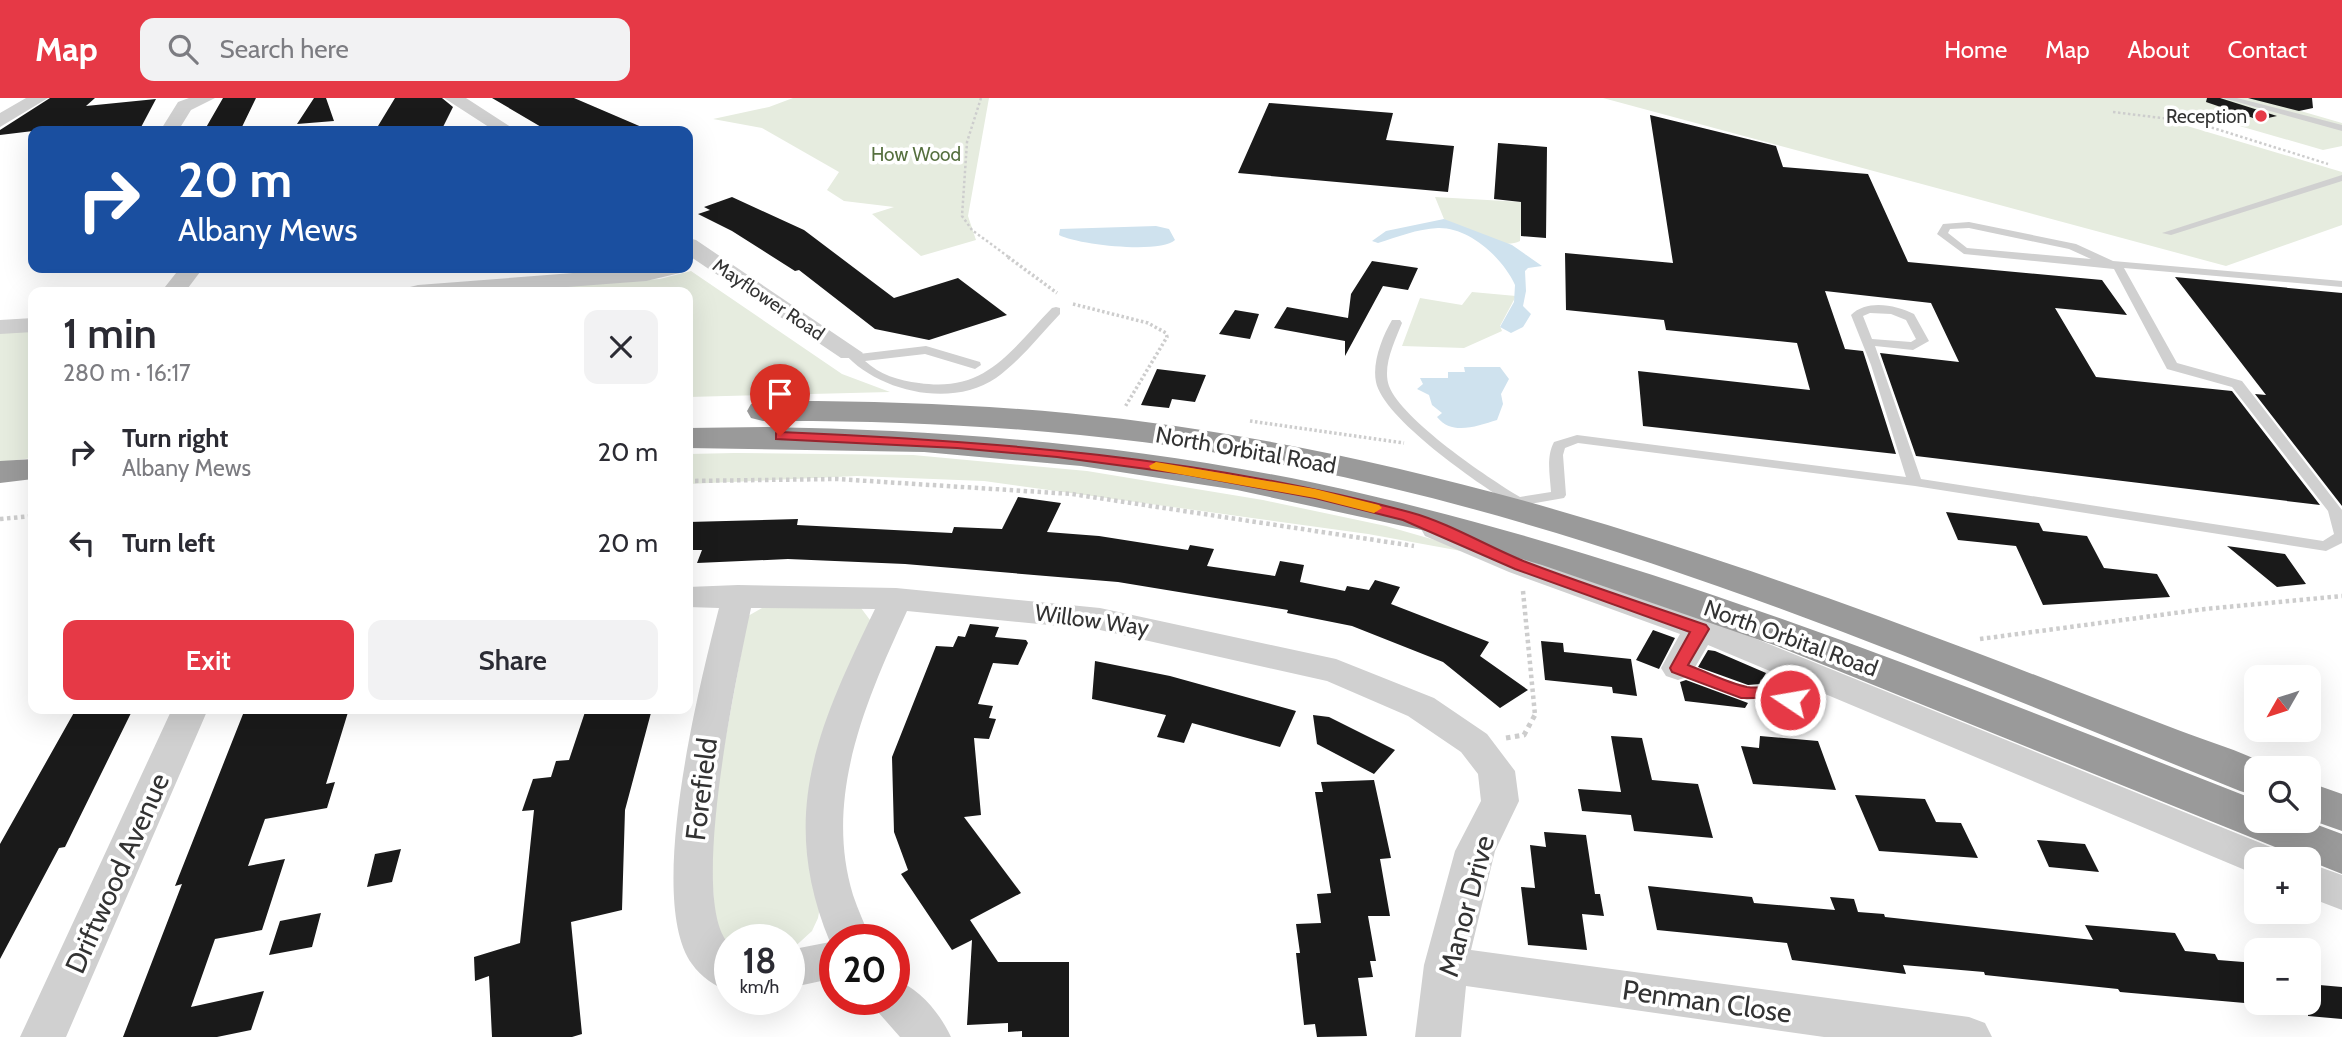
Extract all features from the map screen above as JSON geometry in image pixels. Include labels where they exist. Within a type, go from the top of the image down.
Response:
[{"type":"highway","name":"North Orbital Road","points":[[693,412],[812,410],[925,413],[1087,426],[1181,438],[1372,472],[1517,505],[1926,650],[2244,774]]},
{"type":"highway","name":"North Orbital Road","points":[[693,438],[858,438],[1057,453],[1250,482],[1412,531],[1505,541],[1615,575],[1786,635],[2244,815]]},
{"type":"highway","points":[[0,472],[28,469]]},
{"type":"highway","points":[[0,495],[28,492]]},
{"type":"highway","points":[[1517,505],[1532,528],[1574,546],[1615,575]]},
{"type":"highway","points":[[2321,805],[2342,813]]},
{"type":"highway","name":"North Orbital Road","points":[[2288,833],[2342,855]]},
{"type":"street","points":[[1,120],[38,98]]},
{"type":"street","points":[[172,126],[184,106],[206,98]]},
{"type":"street","points":[[453,98],[500,126]]},
{"type":"street","name":"Mayflower Road","points":[[694,254],[854,356]]},
{"type":"street","points":[[177,287],[188,273]]},
{"type":"street","points":[[481,287],[650,273]]},
{"type":"street","points":[[0,327],[28,325]]},
{"type":"street","points":[[1412,531],[1520,565],[1700,629],[2244,853]]},
{"type":"street","name":"Forefield","points":[[714,965],[707,957],[695,906],[693,855],[708,727],[738,595]]},
{"type":"street","name":"Willow Way","points":[[693,597],[896,598],[1100,619],[1336,671],[1421,707],[1474,744]]},
{"type":"street","points":[[842,924],[835,910],[824,868],[826,785],[847,710],[896,598]]},
{"type":"street","points":[[1678,668],[1700,629]]},
{"type":"street","name":"Driftwood Avenue","points":[[43,1037],[188,714]]},
{"type":"street","name":"Manor Drive","points":[[1438,1037],[1446,965],[1475,851],[1500,801],[1496,771],[1474,744]]},
{"type":"street","points":[[2321,884],[2342,893]]},
{"type":"street","name":"Penman Close","points":[[1446,965],[1969,1037]]},
{"type":"street","points":[[909,1015],[928,1037]]},
{"type":"lane","points":[[2227,98],[2342,128]]},
{"type":"lane","points":[[2262,98],[2342,121]]},
{"type":"lane","points":[[2167,233],[2342,178]]},
{"type":"lane","points":[[1396,323],[1383,363],[1382,386],[1398,409],[1422,432],[1517,505],[1559,495],[1556,455],[1559,445],[1577,439],[1915,482],[2326,546],[2342,535],[2335,511],[2237,384],[2172,366],[2118,267],[2073,246],[1969,225],[1947,226],[1942,233],[1964,251],[2118,267],[2342,284]]},
{"type":"lane","points":[[1867,342],[1913,346],[1923,341],[1912,318],[1894,311],[1867,309],[1857,315],[1915,482]]},
{"type":"lane","points":[[854,356],[863,367],[879,376],[914,387],[933,389],[969,384],[988,378],[1056,311]]},
{"type":"lane","points":[[854,356],[926,350],[975,365]]},
{"type":"lane","points":[[1678,668],[1747,694],[1770,691],[1810,709]]},
{"type":"path","points":[[981,98],[967,142],[962,216],[972,230],[1072,304],[1148,323],[1166,332],[1167,337],[1124,410],[1137,411]]},
{"type":"path","points":[[2113,112],[2142,113],[2196,125],[2330,164]]},
{"type":"path","points":[[1242,421],[1294,425],[1448,450]]},
{"type":"path","points":[[693,481],[837,479],[1059,493],[1412,531]]},
{"type":"path","points":[[0,519],[28,516]]},
{"type":"path","points":[[1474,744],[1524,735],[1536,714],[1520,565]]},
{"type":"path","points":[[1968,640],[2205,609],[2342,596]]},
{"type":"green space","name":"How Wood","points":[[793,98],[989,98],[968,216],[976,240],[921,256],[872,214],[894,207],[844,201],[827,190],[839,172],[762,128],[713,119],[769,107]]},
{"type":"green space","points":[[1603,98],[2256,98],[2342,123],[2342,146],[2323,150],[2184,110],[2167,120],[2342,172],[2342,225],[2226,266]]},
{"type":"green space","points":[[1435,197],[1522,202],[1520,241],[1504,244],[1495,242],[1451,224],[1444,219]]},
{"type":"green space","points":[[693,272],[842,374],[890,392],[693,397],[693,287],[555,287],[660,279]]},
{"type":"green space","points":[[1472,292],[1516,296],[1500,326],[1502,331],[1464,348],[1402,346],[1420,298],[1462,305]]},
{"type":"green space","points":[[28,329],[28,459],[0,462],[0,331]]},
{"type":"green space","points":[[693,454],[913,455],[1087,471],[1263,500],[1386,526],[1494,557],[1368,534],[984,481],[857,476],[693,484]]},
{"type":"green space","points":[[762,608],[861,608],[870,620],[818,918],[812,931],[805,937],[805,924],[715,924],[709,829],[748,616]]},
{"type":"water","points":[[1444,219],[1512,245],[1542,266],[1525,271],[1526,291],[1523,306],[1531,314],[1523,327],[1511,333],[1500,327],[1514,302],[1515,285],[1494,255],[1473,238],[1450,229],[1438,228],[1378,243],[1372,241],[1386,231]]},
{"type":"water","points":[[1156,226],[1169,229],[1175,240],[1154,247],[1137,247],[1083,242],[1059,235],[1060,229]]},
{"type":"water","points":[[1464,367],[1500,367],[1509,379],[1501,394],[1503,404],[1497,420],[1465,428],[1450,426],[1437,417],[1442,413],[1432,405],[1429,395],[1417,389],[1423,384],[1420,378],[1448,378],[1448,372],[1465,372]]},
{"type":"building","points":[[50,98],[95,98],[86,106],[156,99],[142,126],[28,126],[28,132],[0,135],[0,130]]},
{"type":"building","points":[[223,98],[256,98],[242,126],[207,126]]},
{"type":"building","points":[[314,98],[326,98],[334,121],[297,124]]},
{"type":"building","points":[[395,98],[442,98],[453,107],[444,126],[378,126]]},
{"type":"building","points":[[492,98],[574,98],[639,126],[540,126]]},
{"type":"building","points":[[2207,98],[2220,98],[2277,116],[2259,120],[2206,102]]},
{"type":"building","points":[[2248,98],[2312,98],[2313,108],[2299,111]]},
{"type":"building","points":[[1269,103],[1393,113],[1386,140],[1454,146],[1448,192],[1238,173]]},
{"type":"building","points":[[1650,115],[1776,146],[1783,167],[1868,174],[1908,262],[2102,280],[2127,315],[2055,308],[2096,377],[2232,391],[2320,505],[1916,456],[1880,353],[1959,362],[1931,303],[1825,291],[1845,349],[1863,351],[1896,454],[1643,426],[1638,371],[1810,390],[1797,343],[1666,330],[1664,320],[1566,310],[1565,253],[1673,263]]},
{"type":"building","points":[[1498,143],[1547,147],[1546,238],[1521,236],[1521,202],[1494,199]]},
{"type":"building","points":[[732,197],[804,230],[894,298],[958,278],[1007,315],[929,340],[875,329],[799,270],[795,271],[732,231],[698,214],[710,210],[704,207]]},
{"type":"building","points":[[1372,261],[1418,268],[1408,290],[1383,286],[1345,356],[1345,341],[1274,328],[1287,307],[1348,318],[1351,294]]},
{"type":"building","points":[[2175,277],[2342,293],[2342,506],[2255,394],[2266,395]]},
{"type":"building","points":[[1235,310],[1259,314],[1250,339],[1219,334]]},
{"type":"building","points":[[1157,369],[1206,375],[1195,402],[1172,399],[1169,408],[1141,405]]},
{"type":"building","points":[[1018,497],[1061,503],[1047,532],[1099,536],[1188,550],[1190,545],[1214,549],[1207,566],[1275,576],[1280,561],[1304,565],[1300,582],[1345,591],[1347,586],[1369,590],[1375,580],[1400,587],[1391,604],[1489,642],[1480,656],[1528,690],[1500,708],[1443,662],[1352,626],[1287,613],[1288,610],[1118,582],[905,564],[788,559],[697,563],[702,550],[693,550],[693,522],[798,519],[797,525],[952,533],[954,527],[1002,529]]},
{"type":"building","points":[[1946,512],[2039,523],[2043,531],[2087,536],[2104,568],[2157,574],[2170,597],[2043,605],[2016,546],[1958,540]]},
{"type":"building","points":[[2227,546],[2285,554],[2306,584],[2277,587]]},
{"type":"building","points":[[970,624],[999,627],[995,637],[1026,640],[1028,643],[1018,665],[993,663],[978,704],[993,706],[989,718],[996,719],[989,739],[974,738],[981,815],[964,817],[1021,893],[970,920],[998,962],[1069,962],[1069,1037],[1022,1037],[1022,1031],[1008,1032],[1008,1023],[967,1025],[972,940],[952,950],[901,874],[908,870],[894,832],[892,757],[936,646],[953,647],[958,636],[965,637]]},
{"type":"building","points":[[1653,630],[1675,638],[1659,669],[1636,660]]},
{"type":"building","points":[[1541,641],[1563,643],[1564,652],[1631,659],[1637,696],[1613,693],[1612,687],[1545,680]]},
{"type":"building","points":[[1708,650],[1766,673],[1760,684],[1748,685],[1698,667]]},
{"type":"building","points":[[1095,661],[1170,676],[1296,711],[1280,747],[1192,723],[1184,743],[1157,737],[1166,715],[1092,699]]},
{"type":"building","points":[[1686,680],[1748,703],[1745,708],[1685,701],[1680,682]]},
{"type":"building","points":[[73,714],[131,714],[65,847],[59,848],[0,959],[0,844]]},
{"type":"building","points":[[243,714],[347,714],[326,784],[335,782],[327,808],[265,819],[248,866],[285,859],[262,930],[215,939],[191,1007],[264,991],[251,1030],[217,1037],[123,1037],[182,884],[175,886]]},
{"type":"building","points":[[584,714],[651,714],[625,810],[622,910],[571,922],[582,1034],[572,1037],[492,1037],[489,976],[475,981],[474,957],[520,943],[534,810],[522,811],[533,779],[551,777],[556,761],[569,760]]},
{"type":"building","points":[[1313,715],[1329,717],[1395,750],[1374,774],[1317,744]]},
{"type":"building","points":[[1611,736],[1642,738],[1652,780],[1698,784],[1713,838],[1634,831],[1631,815],[1582,811],[1578,789],[1621,792]]},
{"type":"building","points":[[1760,736],[1818,741],[1836,790],[1753,784],[1741,746],[1759,748]]},
{"type":"building","points":[[1374,780],[1391,858],[1380,859],[1390,916],[1368,916],[1376,961],[1370,961],[1373,977],[1358,978],[1367,1036],[1317,1037],[1315,1024],[1304,1025],[1296,953],[1300,953],[1296,924],[1321,923],[1317,894],[1331,893],[1315,792],[1323,792],[1321,782]]},
{"type":"building","points":[[1855,795],[1925,799],[1936,822],[1961,823],[1978,858],[1879,851]]},
{"type":"building","points":[[1544,832],[1586,835],[1595,894],[1600,894],[1604,916],[1582,914],[1587,950],[1528,945],[1521,887],[1535,888],[1530,845],[1546,847]]},
{"type":"building","points":[[2037,840],[2085,844],[2099,872],[2049,867]]},
{"type":"building","points":[[401,849],[392,882],[367,887],[375,854]]},
{"type":"building","points":[[1648,886],[1752,897],[1754,903],[1835,910],[1830,897],[1854,899],[1858,912],[1884,914],[1885,917],[2093,940],[2085,925],[2175,933],[2185,951],[2215,954],[2218,960],[2244,962],[2244,1003],[2120,992],[2118,989],[1985,975],[1984,972],[1903,965],[1906,974],[1792,960],[1787,943],[1657,930]]},
{"type":"building","points":[[321,913],[312,947],[269,955],[280,921]]},
{"type":"building","points":[[2321,985],[2342,987],[2342,1019],[2308,1016],[2321,1015]]},
{"type":"slow traffic","points":[[1156,466],[1315,494],[1374,508]]},
{"type":"place","name":"Reception","points":[[2261,116]]},
{"type":"route","points":[[780,436],[957,444],[1057,453],[1184,470],[1315,494],[1408,517],[1520,565],[1700,629],[1678,668],[1747,694],[1770,691],[1790,700]]}]
